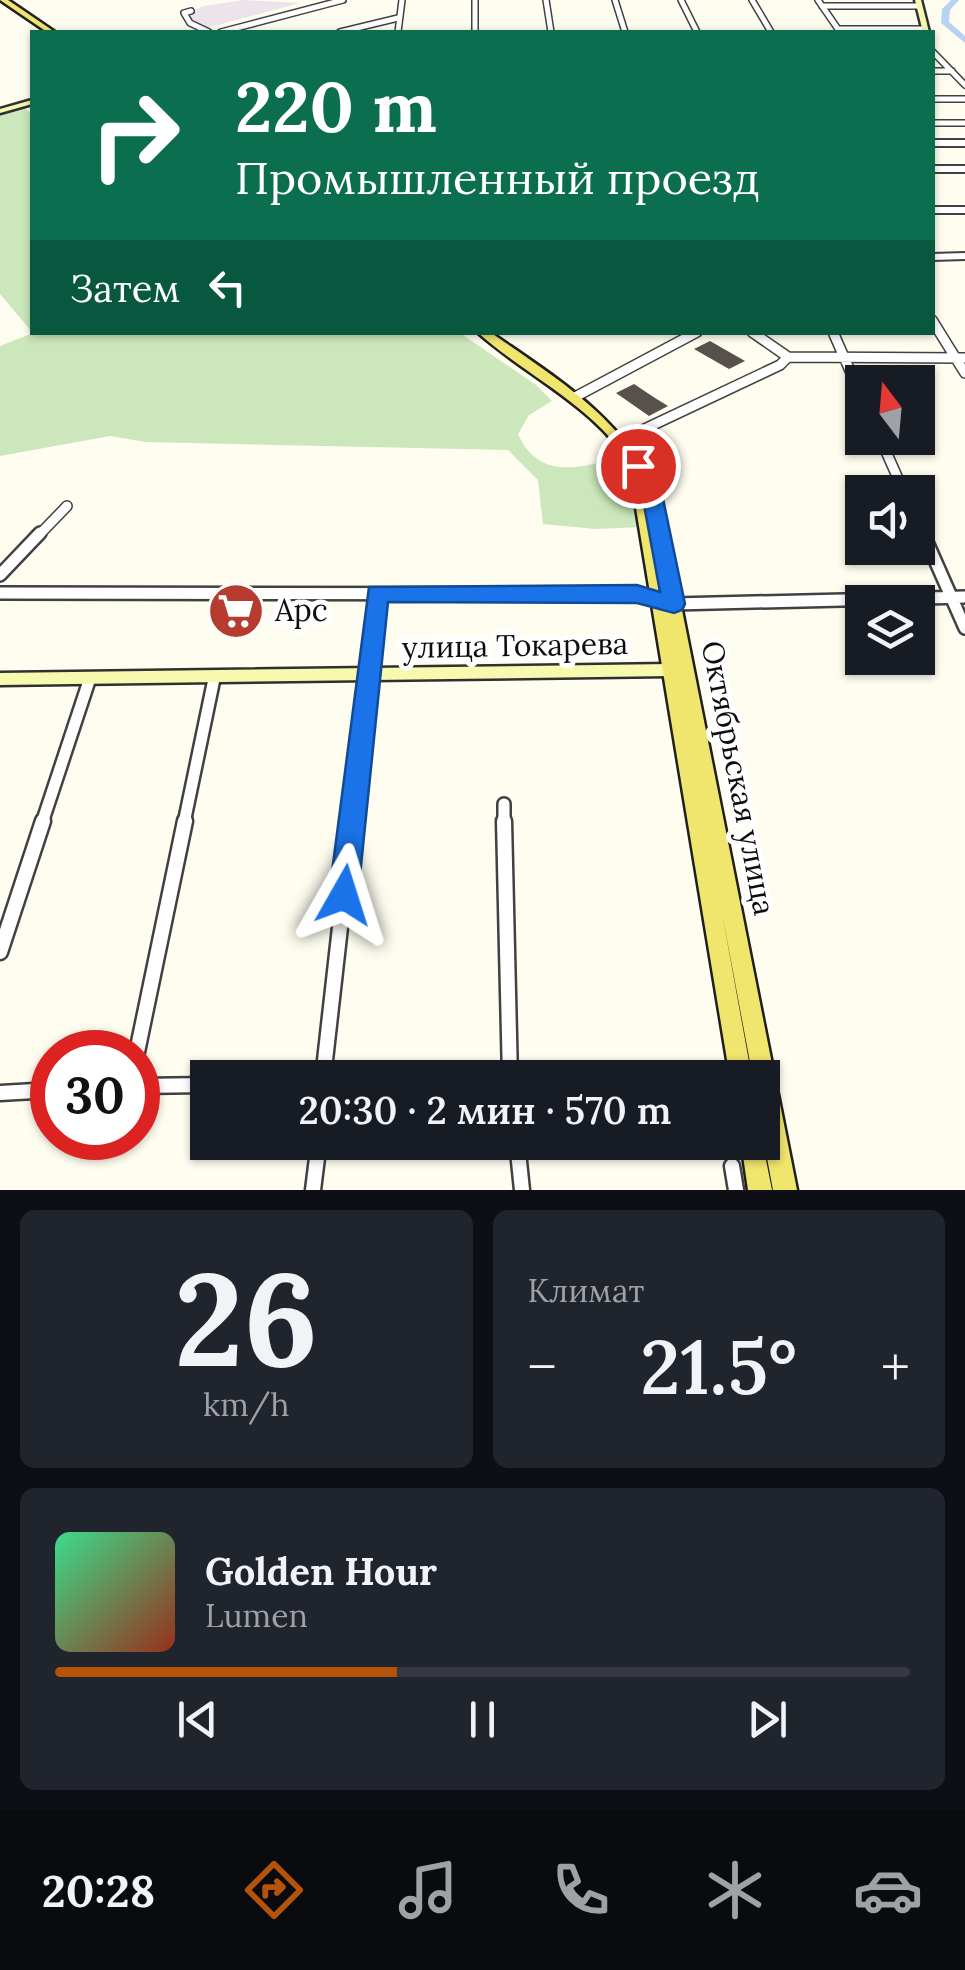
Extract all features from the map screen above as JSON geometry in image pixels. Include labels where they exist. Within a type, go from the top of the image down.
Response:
[{"type":"main road","points":[[2,2],[39,30]]},
{"type":"main road","points":[[2,2],[48,30]]},
{"type":"main road","name":"Октябрьская улица","points":[[473,335],[572,399],[636,485],[666,601]]},
{"type":"main road","name":"Октябрьская улица","points":[[486,335],[572,399],[617,442],[638,466],[652,494],[738,1060]]},
{"type":"main road","name":"Октябрьская улица","points":[[678,670],[785,1190]]},
{"type":"main road","points":[[755,1160],[760,1190]]},
{"type":"street","points":[[228,30],[343,0]]},
{"type":"street","points":[[398,30],[402,0]]},
{"type":"street","points":[[475,30],[476,0]]},
{"type":"street","points":[[546,0],[551,30]]},
{"type":"street","points":[[615,0],[623,30]]},
{"type":"street","points":[[681,0],[695,30]]},
{"type":"street","points":[[752,0],[771,30]]},
{"type":"street","points":[[820,3],[918,3],[926,30]]},
{"type":"street","points":[[820,3],[839,30]]},
{"type":"street","points":[[191,11],[184,13],[187,20],[205,30]]},
{"type":"street","points":[[348,30],[398,18]]},
{"type":"street","points":[[935,53],[965,85]]},
{"type":"street","points":[[935,71],[952,71]]},
{"type":"street","points":[[935,99],[965,99]]},
{"type":"street","points":[[0,111],[30,103]]},
{"type":"street","points":[[935,123],[965,122]]},
{"type":"street","points":[[935,143],[965,143]]},
{"type":"street","points":[[935,169],[965,169]]},
{"type":"street","points":[[935,210],[965,210]]},
{"type":"street","points":[[935,256],[965,256]]},
{"type":"street","points":[[935,324],[961,358],[965,373]]},
{"type":"street","points":[[572,399],[691,335]]},
{"type":"street","points":[[756,335],[788,357],[961,358]]},
{"type":"street","points":[[834,335],[848,365]]},
{"type":"street","points":[[617,442],[764,373],[788,357]]},
{"type":"street","points":[[0,575],[66,506]]},
{"type":"street","points":[[935,561],[965,628]]},
{"type":"street","points":[[0,593],[637,594],[666,601],[965,597]]},
{"type":"street","points":[[325,1060],[378,594]]},
{"type":"street","name":"улица Токарева","points":[[0,679],[678,670]]},
{"type":"street","points":[[0,952],[90,678]]},
{"type":"street","points":[[142,1030],[214,679]]},
{"type":"street","points":[[504,804],[510,1060]]},
{"type":"street","points":[[160,1086],[190,1085]]},
{"type":"street","points":[[0,1093],[30,1091]]},
{"type":"street","points":[[313,1190],[317,1160]]},
{"type":"street","points":[[519,1160],[522,1190]]},
{"type":"street","points":[[732,1166],[736,1190]]},
{"type":"shaded area","points":[[244,0],[300,3],[206,28],[190,18],[194,10],[204,6]]},
{"type":"green space","points":[[25,108],[30,113],[30,330],[0,294],[0,114]]},
{"type":"green space","points":[[30,334],[463,335],[536,385],[552,401],[529,415],[518,434],[535,458],[558,467],[613,459],[632,485],[641,527],[596,529],[543,524],[538,480],[508,450],[146,442],[110,436],[0,456],[0,346]]},
{"type":"building","points":[[710,341],[745,361],[729,369],[694,349]]},
{"type":"building","points":[[634,384],[668,406],[649,416],[616,393]]},
{"type":"waterway","points":[[955,0],[946,9],[945,23],[965,40]]},
{"type":"place","name":"Арс","points":[[236,611]]},
{"type":"route","points":[[344,895],[378,594],[637,594],[674,604],[652,494],[638,466]]}]
